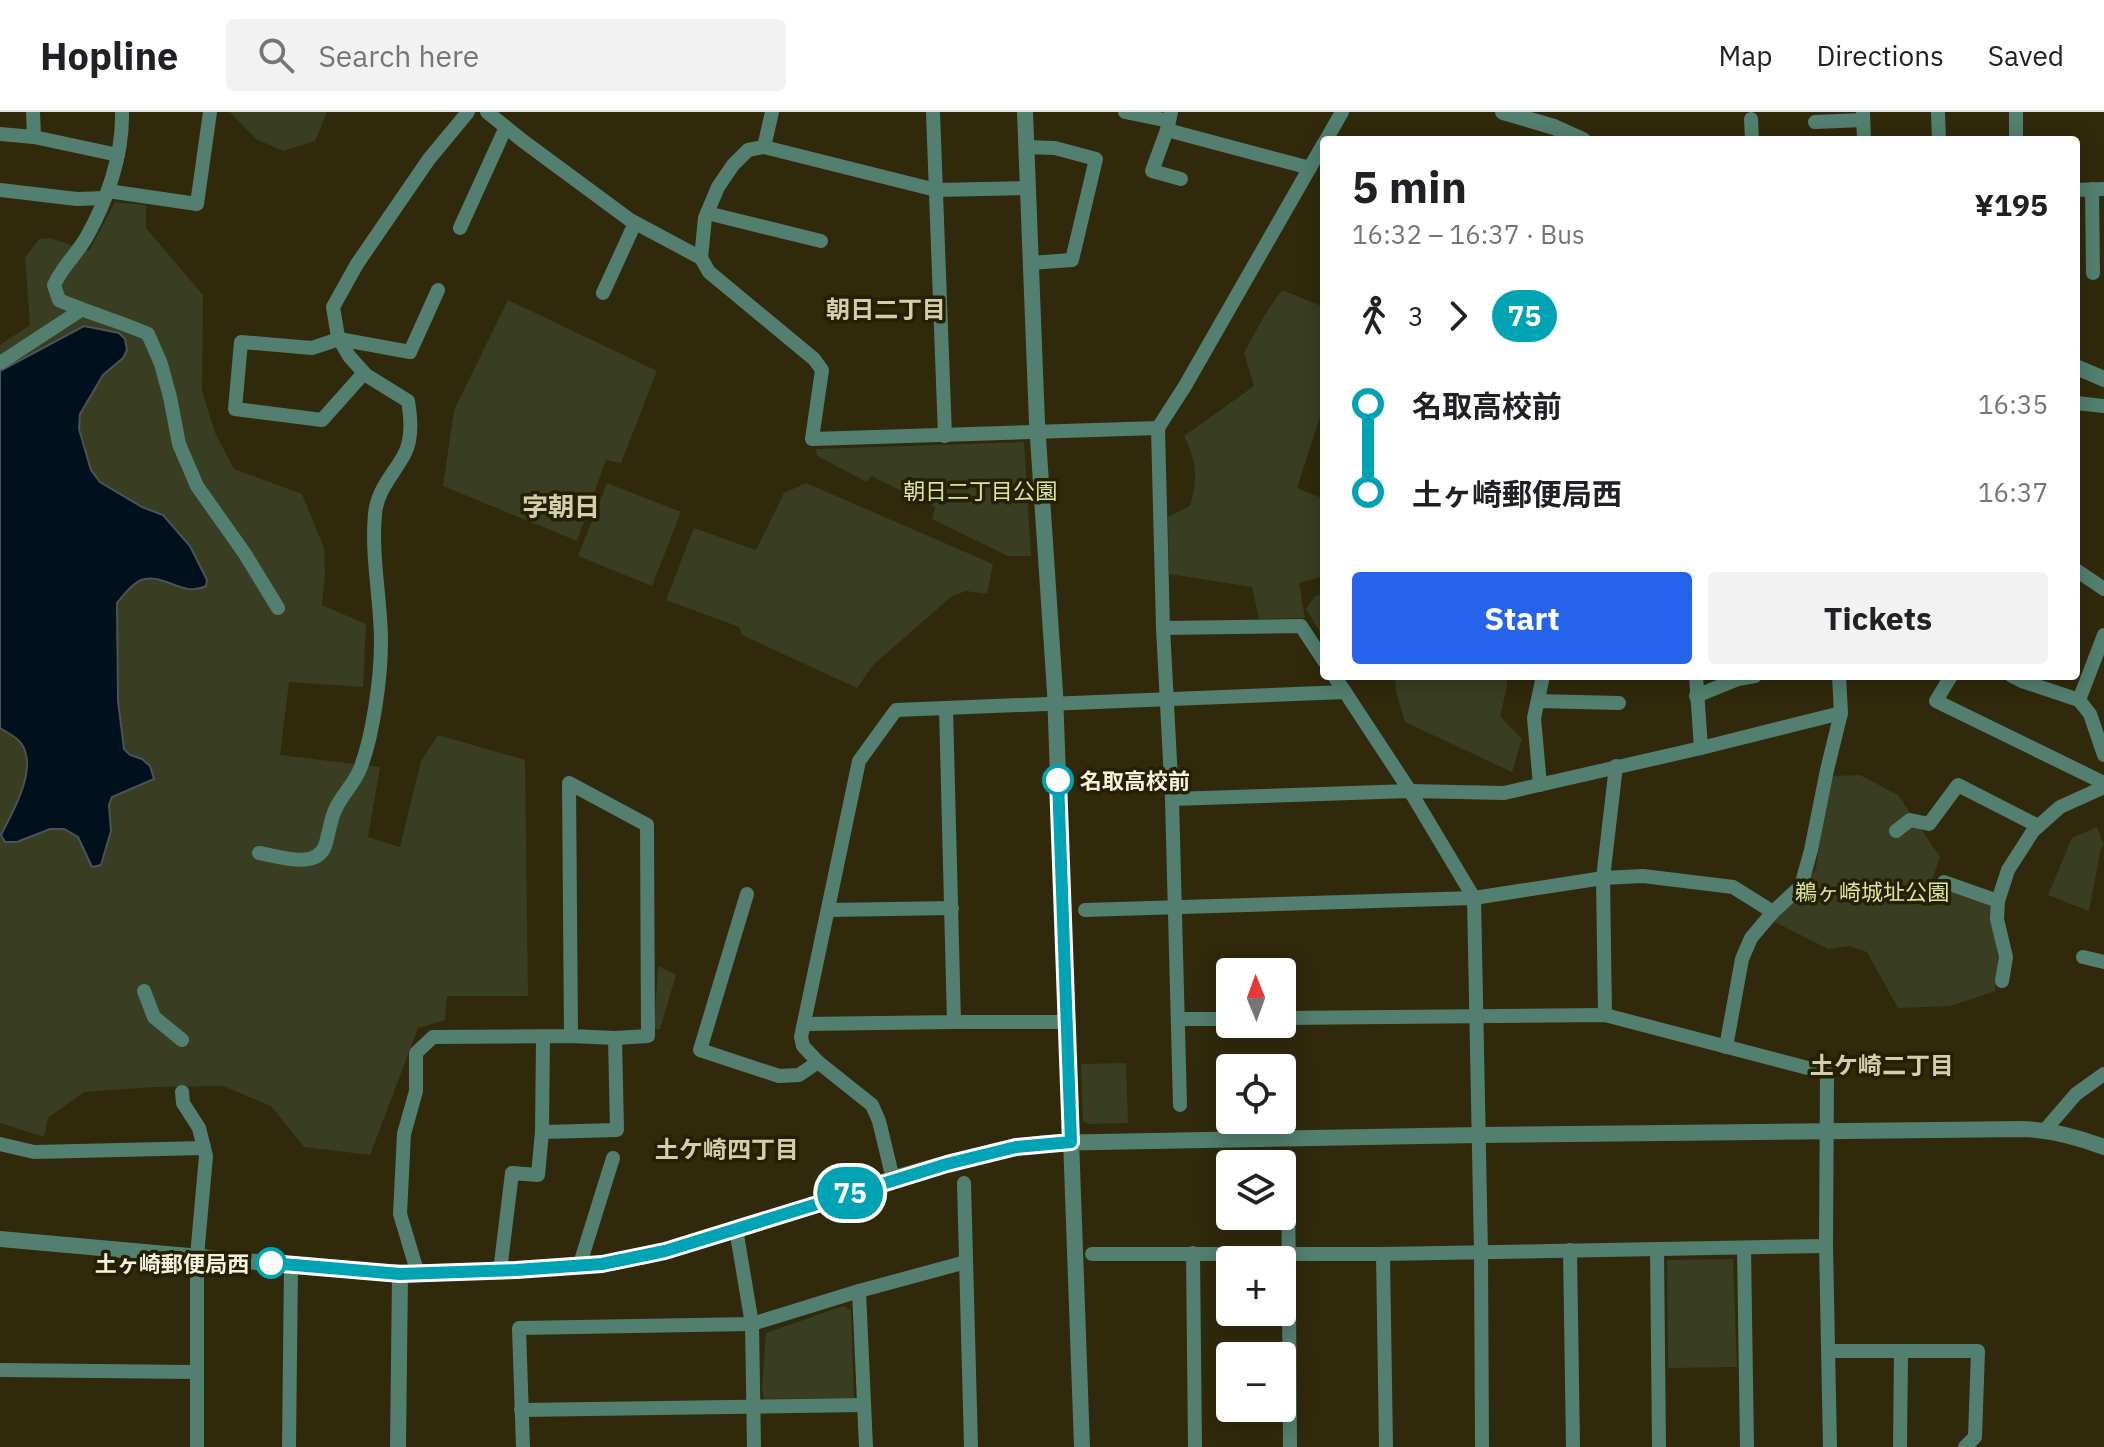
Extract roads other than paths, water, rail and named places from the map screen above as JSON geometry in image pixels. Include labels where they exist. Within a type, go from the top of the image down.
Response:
[{"type":"street","points":[[33,112],[34,137]]},
{"type":"street","points":[[122,112],[122,139],[107,194],[85,240],[60,271],[54,285],[59,300],[148,334],[161,364],[179,444],[197,486],[278,608]]},
{"type":"street","points":[[0,190],[77,199],[107,194],[197,204],[210,112]]},
{"type":"street","points":[[259,853],[310,860],[324,850],[335,810],[360,770],[380,678],[375,511],[380,491],[406,452],[411,420],[408,401],[364,373],[349,356],[339,339],[333,307],[357,264],[429,159],[468,112]]},
{"type":"street","points":[[487,112],[635,223],[701,258],[709,272],[814,359],[822,370],[812,439],[1158,428]]},
{"type":"street","points":[[764,147],[772,112]]},
{"type":"street","points":[[933,112],[945,436]]},
{"type":"street","points":[[1025,112],[1038,433],[1055,704],[1082,1447]]},
{"type":"street","points":[[1125,112],[1169,121],[1310,168]]},
{"type":"street","points":[[1328,136],[1342,112]]},
{"type":"street","points":[[1507,112],[1555,133]]},
{"type":"street","points":[[1938,112],[1939,136]]},
{"type":"street","points":[[2016,112],[2016,136]]},
{"type":"street","points":[[1815,122],[1863,116],[1864,136]]},
{"type":"street","points":[[1751,119],[1752,136]]},
{"type":"street","points":[[1169,121],[1152,171],[1181,179]]},
{"type":"street","points":[[460,228],[506,127]]},
{"type":"street","points":[[0,134],[34,137],[118,155]]},
{"type":"street","points":[[701,258],[707,213],[718,187],[748,150],[764,147],[936,190],[1027,188]]},
{"type":"street","points":[[1026,147],[1055,148],[1096,159],[1072,260],[1030,263]]},
{"type":"street","points":[[1180,1105],[1158,428],[1320,151]]},
{"type":"street","points":[[2093,273],[2098,189]]},
{"type":"street","points":[[707,213],[821,241]]},
{"type":"street","points":[[603,293],[635,223]]},
{"type":"street","points":[[364,373],[322,420],[235,409],[241,342],[312,348],[339,339],[410,352],[438,290]]},
{"type":"street","points":[[0,363],[81,310]]},
{"type":"street","points":[[2080,369],[2104,379]]},
{"type":"street","points":[[2080,403],[2104,406]]},
{"type":"street","points":[[2080,573],[2104,589]]},
{"type":"street","points":[[1163,628],[1301,626],[1320,655]]},
{"type":"street","points":[[2079,700],[2104,635]]},
{"type":"street","points":[[1337,680],[1410,791],[1474,898],[1482,1447]]},
{"type":"street","points":[[1540,785],[1534,718],[1542,680]]},
{"type":"street","points":[[1696,680],[1701,748]]},
{"type":"street","points":[[1696,696],[1736,680]]},
{"type":"street","points":[[1726,1047],[1742,959],[1751,938],[1801,886],[1841,713],[1839,680]]},
{"type":"street","points":[[1949,680],[1936,701],[2104,785]]},
{"type":"street","points":[[2020,680],[2079,700],[2090,714],[2104,755]]},
{"type":"street","points":[[893,1179],[872,1105],[818,1062],[803,1046],[801,1037],[859,761],[896,710],[1345,692]]},
{"type":"street","points":[[1538,701],[1619,703]]},
{"type":"street","points":[[946,708],[954,1022]]},
{"type":"street","points":[[1172,799],[1410,791],[1504,793],[1841,713]]},
{"type":"street","points":[[1605,1015],[1603,878],[1616,766]]},
{"type":"street","points":[[398,1447],[409,1274],[400,1214],[404,1134],[416,1091],[416,1053],[433,1037],[648,1036],[647,825],[569,783],[571,1036]]},
{"type":"street","points":[[1896,831],[1910,820],[1929,824],[1958,785],[2038,826]]},
{"type":"street","points":[[2002,981],[2006,957],[1997,919],[1998,901],[2008,870],[2038,826],[2060,807],[2104,785]]},
{"type":"street","points":[[1085,910],[1474,898],[1603,878],[1643,876],[1733,887],[1773,912]]},
{"type":"street","points":[[1944,882],[1998,901]]},
{"type":"street","points":[[747,894],[700,1050],[779,1076],[799,1075],[818,1062]]},
{"type":"street","points":[[828,910],[952,908]]},
{"type":"street","points":[[2083,957],[2104,962]]},
{"type":"street","points":[[144,991],[154,1017],[182,1040]]},
{"type":"street","points":[[1296,1018],[1605,1015],[1827,1073],[1830,1447]]},
{"type":"street","points":[[1179,1019],[1216,1019]]},
{"type":"street","points":[[804,1024],[1066,1022]]},
{"type":"street","points":[[500,1271],[512,1173],[538,1175],[542,1132],[543,1037]]},
{"type":"street","points":[[542,1132],[617,1130],[615,1038]]},
{"type":"street","points":[[2045,1130],[2076,1094],[2104,1074]]},
{"type":"street","points":[[182,1092],[183,1103],[199,1128],[205,1168],[197,1256],[197,1447]]},
{"type":"street","points":[[0,1239],[409,1274],[500,1271],[579,1267],[665,1251],[893,1179],[1016,1147],[1071,1142],[2045,1130],[2104,1147]]},
{"type":"street","points":[[0,1144],[34,1152],[204,1148]]},
{"type":"street","points":[[579,1267],[613,1158]]},
{"type":"street","points":[[964,1183],[971,1447]]},
{"type":"street","points":[[736,1229],[752,1324],[754,1447]]},
{"type":"street","points":[[1296,1254],[1826,1246]]},
{"type":"street","points":[[1744,1248],[1747,1447]]},
{"type":"street","points":[[1570,1250],[1573,1447]]},
{"type":"street","points":[[1657,1250],[1659,1447]]},
{"type":"street","points":[[1193,1253],[1195,1447]]},
{"type":"street","points":[[1092,1254],[1216,1253]]},
{"type":"street","points":[[1383,1254],[1386,1447]]},
{"type":"street","points":[[523,1447],[519,1328],[752,1324],[966,1262]]},
{"type":"street","points":[[289,1447],[291,1265]]},
{"type":"street","points":[[859,1291],[866,1447]]},
{"type":"street","points":[[1289,1326],[1290,1447]]},
{"type":"street","points":[[1830,1351],[1978,1351],[1975,1437],[1965,1447]]},
{"type":"street","points":[[1900,1447],[1901,1352]]},
{"type":"street","points":[[0,1370],[195,1372]]},
{"type":"street","points":[[521,1410],[864,1405]]},
{"type":"water","points":[[84,326],[119,333],[125,339],[127,350],[123,358],[103,375],[80,414],[79,429],[91,470],[100,482],[142,507],[163,515],[190,546],[207,580],[206,586],[189,589],[157,579],[141,580],[117,603],[118,701],[124,749],[150,766],[154,779],[112,797],[109,805],[111,831],[101,865],[92,867],[78,837],[64,829],[50,829],[17,842],[5,842],[1,835],[22,790],[27,765],[21,743],[0,728],[0,371]]},
{"type":"place","name":"名取高校前","points":[[1058,780]]},
{"type":"place","name":"土ヶ崎郵便局西","points":[[271,1263]]},
{"type":"district","name":"朝日二丁目","points":[[886,309]]},
{"type":"district","name":"字朝日","points":[[561,506]]},
{"type":"district","name":"土ケ崎二丁目","points":[[1882,1065]]},
{"type":"district","name":"土ケ崎四丁目","points":[[727,1149]]},
{"type":"park label","name":"朝日二丁目公園","points":[[980,490]]},
{"type":"park label","name":"鵜ヶ崎城址公園","points":[[1872,891]]}]
